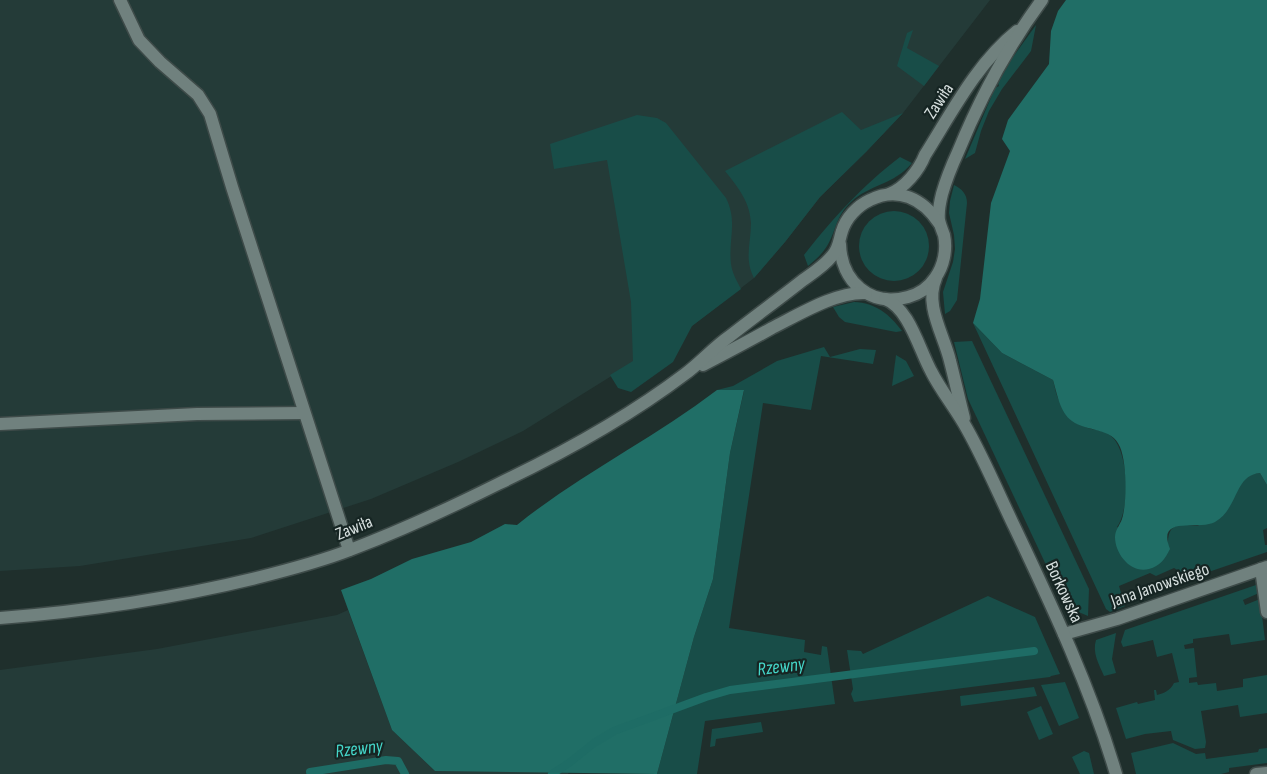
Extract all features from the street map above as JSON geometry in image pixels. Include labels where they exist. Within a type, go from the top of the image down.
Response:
[{"type":"street","points":[[120,0],[139,40],[160,62],[198,95],[210,114],[349,550]]},
{"type":"street","name":"Zawiła","points":[[0,618],[100,609],[202,591],[292,569],[349,550],[452,507],[545,461],[620,418],[687,373],[826,302],[844,295],[866,293],[885,299],[900,299],[914,295],[926,288],[936,277],[943,264],[944,236],[939,216],[942,193],[966,133],[979,103],[1022,26],[1042,0]]},
{"type":"street","name":"Zawiła","points":[[866,293],[850,278],[840,255],[842,230],[848,218],[868,200],[901,188],[921,164],[925,154],[963,94],[1001,44],[1022,26]]},
{"type":"street","points":[[887,194],[908,197],[921,203],[932,211],[940,223]]},
{"type":"street","name":"Zawiła","points":[[687,373],[722,342],[823,266],[833,256],[840,242]]},
{"type":"street","name":"Borkowska","points":[[936,277],[932,294],[935,314],[950,360],[967,430]]},
{"type":"street","name":"Borkowska","points":[[885,299],[896,304],[902,311],[931,372],[967,430],[1064,634],[1101,724],[1116,774]]},
{"type":"street","points":[[0,424],[197,414],[304,412]]},
{"type":"street","points":[[1264,568],[1267,612]]},
{"type":"street","name":"Jana Janowskiego","points":[[1064,634],[1117,619],[1264,568]]},
{"type":"street","points":[[1256,774],[1267,772]]},
{"type":"shaded area","points":[[0,0],[990,0],[903,113],[820,197],[754,278],[692,326],[523,431],[458,462],[371,499],[251,538],[80,566],[0,571]]},
{"type":"shaded area","points":[[1066,0],[1267,0],[1267,485],[1260,473],[1252,475],[1245,480],[1223,516],[1215,522],[1174,527],[1169,531],[1167,538],[1170,549],[1162,562],[1153,568],[1142,570],[1130,566],[1125,561],[1116,543],[1116,532],[1124,512],[1126,483],[1122,454],[1116,441],[1105,433],[1072,421],[1062,408],[1053,380],[1002,353],[973,323],[980,299],[991,203],[1010,151],[1002,139],[1008,120],[1049,64],[1051,31],[1058,11]]},
{"type":"shaded area","points":[[1036,25],[1031,51],[1002,89],[989,111],[975,153],[965,159],[995,88],[999,86],[998,83],[1013,57]]},
{"type":"shaded area","points":[[913,30],[907,48],[939,66],[924,86],[897,66],[907,33]]},
{"type":"shaded area","points":[[842,112],[861,130],[903,113],[820,197],[754,278],[749,264],[750,215],[739,189],[725,171]]},
{"type":"shaded area","points":[[637,115],[657,118],[666,123],[726,198],[730,207],[732,223],[731,264],[741,289],[692,326],[673,362],[631,392],[618,388],[610,375],[633,361],[631,302],[607,160],[554,169],[550,144]]},
{"type":"shaded area","points":[[900,157],[912,163],[898,176],[866,191],[851,202],[842,213],[825,249],[808,266],[804,255],[826,228],[861,191]]},
{"type":"shaded area","points":[[954,185],[964,192],[967,203],[957,300],[950,311],[945,314],[943,292],[953,262],[955,249],[949,213]]},
{"type":"shaded area","points":[[901,211],[914,217],[923,226],[927,232],[929,246],[927,260],[919,271],[908,279],[887,281],[880,279],[869,271],[861,260],[859,239],[861,232],[869,221],[880,213]]},
{"type":"shaded area","points":[[854,302],[881,310],[902,331],[896,332],[845,322],[839,317],[833,307]]},
{"type":"shaded area","points":[[973,323],[1002,353],[1053,380],[1060,402],[1079,423],[1085,427],[1107,433],[1113,438],[1122,457],[1126,482],[1124,508],[1117,527],[1168,544],[1170,531],[1173,528],[1181,525],[1198,526],[1243,480],[1251,474],[1260,473],[1267,485],[1267,528],[1263,530],[1267,552],[1191,578],[1174,568],[1156,576],[1150,573],[1119,586],[1125,606],[1110,612],[1106,609]]},
{"type":"shaded area","points":[[972,341],[1089,589],[1088,616],[1069,608],[1063,601],[968,399],[954,342]]},
{"type":"shaded area","points":[[824,347],[830,357],[860,349],[876,350],[873,364],[821,356],[811,410],[763,403],[729,628],[805,640],[804,652],[821,655],[822,646],[827,647],[835,704],[705,721],[697,774],[657,774],[694,637],[713,579],[730,453],[744,391],[717,390],[733,386],[777,361]]},
{"type":"shaded area","points":[[896,355],[906,361],[914,376],[892,386]]},
{"type":"shaded area","points":[[717,390],[744,390],[730,453],[713,579],[694,637],[657,774],[435,771],[392,730],[341,590],[371,579],[412,559],[471,542],[505,524],[517,525],[566,489],[668,425]]},
{"type":"shaded area","points":[[1256,585],[1259,593],[1243,600],[1245,605],[1260,599],[1265,640],[1231,645],[1229,634],[1193,639],[1193,643],[1184,645],[1185,649],[1194,648],[1197,677],[1189,678],[1189,683],[1197,682],[1198,685],[1216,683],[1217,691],[1243,687],[1243,679],[1267,675],[1267,713],[1240,717],[1238,705],[1201,711],[1206,742],[1205,748],[1195,749],[1173,740],[1171,731],[1145,734],[1126,739],[1116,708],[1137,702],[1138,704],[1155,700],[1154,690],[1156,690],[1157,695],[1169,690],[1174,683],[1179,682],[1172,653],[1157,657],[1153,640],[1123,647],[1121,642],[1125,630]]},
{"type":"shaded area","points":[[988,596],[1035,617],[1060,674],[1050,677],[854,702],[851,694],[853,689],[847,650],[861,651],[863,654]]},
{"type":"shaded area","points":[[348,610],[392,730],[435,771],[569,772],[568,774],[0,774],[0,670],[157,649],[337,615]]},
{"type":"shaded area","points":[[1116,633],[1112,659],[1116,673],[1104,676],[1095,654],[1096,640]]},
{"type":"shaded area","points":[[1065,682],[1079,718],[1059,726],[1041,685]]},
{"type":"shaded area","points":[[1034,687],[1037,696],[961,706],[960,696]]},
{"type":"shaded area","points":[[1041,706],[1053,734],[1039,740],[1027,712]]},
{"type":"shaded area","points":[[761,722],[763,732],[716,739],[715,746],[710,747],[712,729]]},
{"type":"shaded area","points":[[1173,743],[1196,754],[1205,753],[1206,759],[1258,752],[1259,749],[1267,748],[1267,763],[1229,768],[1229,772],[1221,774],[1136,774],[1131,753]]},
{"type":"shaded area","points":[[1084,751],[1089,753],[1094,774],[1080,774],[1072,757]]},
{"type":"waterway","name":"Rzewny","points":[[552,774],[594,743],[614,731],[730,690],[1034,651]]},
{"type":"waterway","name":"Rzewny","points":[[310,772],[386,760],[398,761],[405,774]]}]
